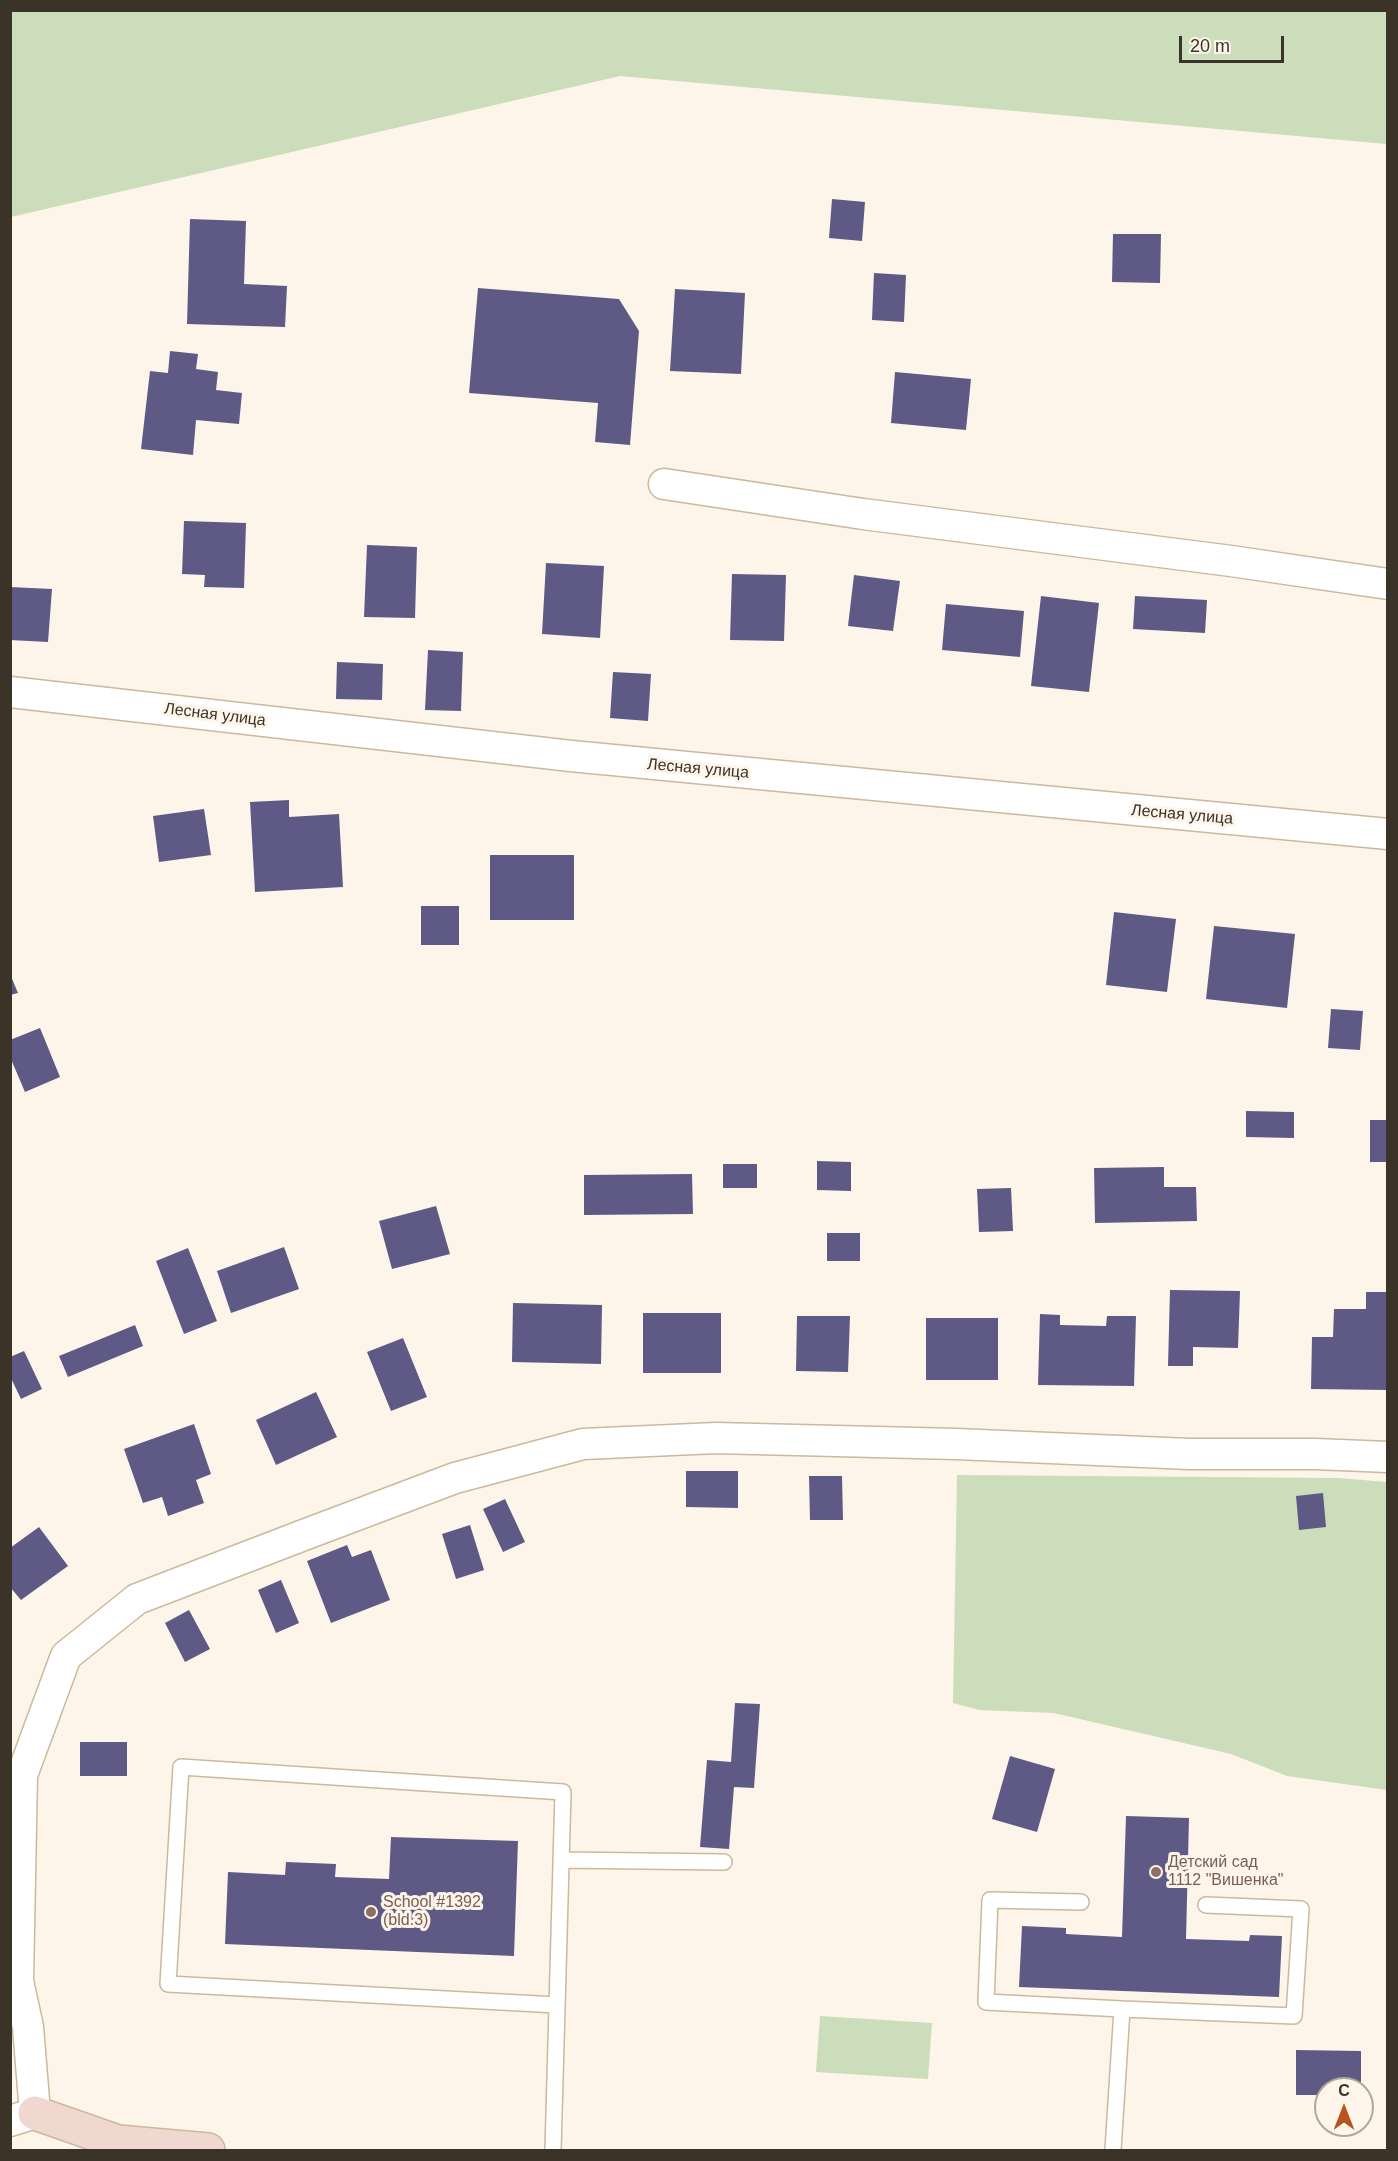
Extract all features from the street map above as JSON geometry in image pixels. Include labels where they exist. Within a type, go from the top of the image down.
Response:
[{"type":"street","points":[[664,484],[863,514],[1231,561],[1388,584]]},
{"type":"street","name":"Лесная улица","points":[[10,692],[571,756],[1388,834]]},
{"type":"street","points":[[208,2151],[118,2142],[23,2117],[28,2027],[14,1978],[22,1775],[66,1656],[137,1599],[455,1478],[583,1444],[716,1438],[956,1444],[1190,1454],[1315,1454],[1388,1457]]},
{"type":"lane","points":[[553,2151],[563,1792],[181,1767],[168,1984],[557,2005]]},
{"type":"lane","points":[[561,1860],[724,1862]]},
{"type":"lane","points":[[1081,1902],[990,1900],[986,2002],[1294,2016],[1301,1908],[1206,1905]]},
{"type":"lane","points":[[1113,2151],[1122,2008]]},
{"type":"green space","points":[[10,11],[1387,11],[1387,144],[620,76],[11,217]]},
{"type":"green space","points":[[957,1475],[1338,1478],[1387,1482],[1387,1790],[1287,1776],[1231,1754],[1054,1713],[979,1710],[953,1703]]},
{"type":"green space","points":[[820,2016],[932,2023],[928,2079],[816,2072]]},
{"type":"building","points":[[832,199],[865,202],[862,241],[829,238]]},
{"type":"building","points":[[190,219],[246,221],[244,284],[287,286],[285,327],[187,324]]},
{"type":"building","points":[[1113,234],[1161,234],[1160,283],[1112,282]]},
{"type":"building","points":[[874,273],[906,275],[904,322],[872,320]]},
{"type":"building","points":[[478,288],[619,299],[639,331],[630,445],[595,442],[598,403],[469,393]]},
{"type":"building","points":[[675,289],[745,293],[741,374],[670,371]]},
{"type":"building","points":[[170,351],[198,354],[196,369],[218,372],[216,390],[242,393],[239,424],[196,420],[193,455],[141,449],[150,371],[168,373]]},
{"type":"building","points":[[895,372],[971,379],[966,430],[891,423]]},
{"type":"building","points":[[184,521],[246,523],[244,588],[204,587],[205,575],[182,574]]},
{"type":"building","points":[[367,545],[417,547],[415,618],[364,617]]},
{"type":"building","points":[[546,563],[604,566],[600,638],[542,634]]},
{"type":"building","points":[[732,574],[786,575],[784,641],[730,640]]},
{"type":"building","points":[[854,575],[900,581],[893,631],[848,626]]},
{"type":"building","points":[[10,587],[52,589],[48,642],[10,640]]},
{"type":"building","points":[[1041,596],[1099,603],[1089,692],[1031,686]]},
{"type":"building","points":[[1135,596],[1207,600],[1205,633],[1133,629]]},
{"type":"building","points":[[946,604],[1024,611],[1020,657],[942,650]]},
{"type":"building","points":[[428,650],[463,652],[461,711],[425,710]]},
{"type":"building","points":[[337,662],[383,664],[382,700],[336,699]]},
{"type":"building","points":[[613,672],[651,674],[648,721],[610,718]]},
{"type":"building","points":[[289,800],[289,817],[339,814],[343,887],[255,892],[250,802]]},
{"type":"building","points":[[204,809],[211,855],[159,862],[153,816]]},
{"type":"building","points":[[490,855],[574,855],[574,920],[490,920]]},
{"type":"building","points":[[421,906],[459,906],[459,945],[421,945]]},
{"type":"building","points":[[1114,912],[1176,919],[1167,992],[1106,985]]},
{"type":"building","points":[[1214,926],[1295,934],[1287,1008],[1206,999]]},
{"type":"building","points":[[10,974],[18,993],[10,995]]},
{"type":"building","points":[[1331,1009],[1363,1011],[1360,1050],[1328,1048]]},
{"type":"building","points":[[40,1028],[60,1077],[25,1092],[10,1057],[10,1040]]},
{"type":"building","points":[[1246,1111],[1294,1112],[1294,1138],[1246,1137]]},
{"type":"building","points":[[1370,1120],[1388,1120],[1388,1162],[1370,1162]]},
{"type":"building","points":[[817,1161],[851,1162],[851,1191],[817,1190]]},
{"type":"building","points":[[723,1164],[757,1164],[757,1188],[723,1188]]},
{"type":"building","points":[[1164,1167],[1164,1187],[1196,1187],[1197,1221],[1095,1223],[1094,1168]]},
{"type":"building","points":[[692,1174],[693,1214],[584,1215],[584,1175]]},
{"type":"building","points":[[1011,1188],[1013,1231],[979,1232],[977,1189]]},
{"type":"building","points":[[436,1206],[450,1254],[392,1269],[379,1221]]},
{"type":"building","points":[[827,1233],[860,1233],[860,1261],[827,1261]]},
{"type":"building","points":[[284,1247],[299,1289],[231,1313],[217,1271]]},
{"type":"building","points":[[188,1248],[217,1321],[184,1334],[156,1261]]},
{"type":"building","points":[[1170,1290],[1240,1291],[1238,1348],[1193,1347],[1193,1366],[1168,1366]]},
{"type":"building","points":[[1366,1292],[1388,1292],[1388,1390],[1311,1389],[1312,1337],[1333,1337],[1334,1309],[1366,1309]]},
{"type":"building","points":[[513,1303],[602,1305],[601,1364],[512,1362]]},
{"type":"building","points":[[643,1313],[721,1313],[721,1373],[643,1373]]},
{"type":"building","points":[[1040,1314],[1060,1315],[1060,1325],[1106,1326],[1107,1316],[1136,1316],[1134,1386],[1038,1385]]},
{"type":"building","points":[[797,1316],[850,1316],[848,1372],[796,1371]]},
{"type":"building","points":[[926,1318],[998,1318],[998,1380],[926,1380]]},
{"type":"building","points":[[135,1325],[143,1346],[68,1377],[59,1356]]},
{"type":"building","points":[[403,1338],[427,1397],[391,1411],[367,1352]]},
{"type":"building","points":[[24,1351],[42,1389],[21,1399],[10,1376],[10,1357]]},
{"type":"building","points":[[316,1392],[337,1437],[276,1465],[256,1420]]},
{"type":"building","points":[[194,1424],[211,1474],[196,1480],[204,1503],[168,1516],[162,1497],[143,1503],[124,1449]]},
{"type":"building","points":[[686,1471],[738,1471],[738,1508],[686,1507]]},
{"type":"building","points":[[809,1476],[842,1476],[843,1520],[810,1520]]},
{"type":"building","points":[[1323,1493],[1326,1527],[1299,1530],[1296,1496]]},
{"type":"building","points":[[505,1499],[525,1542],[503,1552],[483,1509]]},
{"type":"building","points":[[470,1525],[484,1570],[456,1579],[442,1534]]},
{"type":"building","points":[[39,1527],[68,1566],[21,1600],[10,1587],[10,1548]]},
{"type":"building","points":[[347,1545],[352,1557],[371,1550],[390,1600],[331,1623],[307,1561]]},
{"type":"building","points":[[281,1580],[299,1623],[276,1633],[258,1590]]},
{"type":"building","points":[[189,1610],[210,1649],[185,1662],[165,1623]]},
{"type":"building","points":[[735,1703],[760,1704],[754,1788],[734,1787],[729,1849],[700,1847],[707,1760],[731,1762]]},
{"type":"building","points":[[80,1742],[127,1742],[127,1776],[80,1776]]},
{"type":"building","points":[[1010,1756],[1055,1769],[1037,1832],[992,1819]]},
{"type":"building","name":"Детский сад 1112 \"Вишенка\"","points":[[1126,1816],[1189,1818],[1186,1939],[1249,1941],[1250,1935],[1282,1936],[1279,1997],[1019,1987],[1022,1926],[1066,1928],[1066,1934],[1122,1937]]},
{"type":"building","name":"School #1392 (bld.3)","points":[[391,1837],[518,1841],[514,1956],[225,1944],[228,1872],[285,1875],[286,1862],[336,1864],[335,1877],[389,1879]]},
{"type":"building","points":[[1296,2050],[1361,2051],[1361,2077],[1314,2077],[1314,2095],[1296,2095]]},
{"type":"place","name":"Детский сад 1112 \"Вишенка\"","points":[[1156,1872]]},
{"type":"place","name":"School #1392 (bld.3)","points":[[371,1912]]}]
